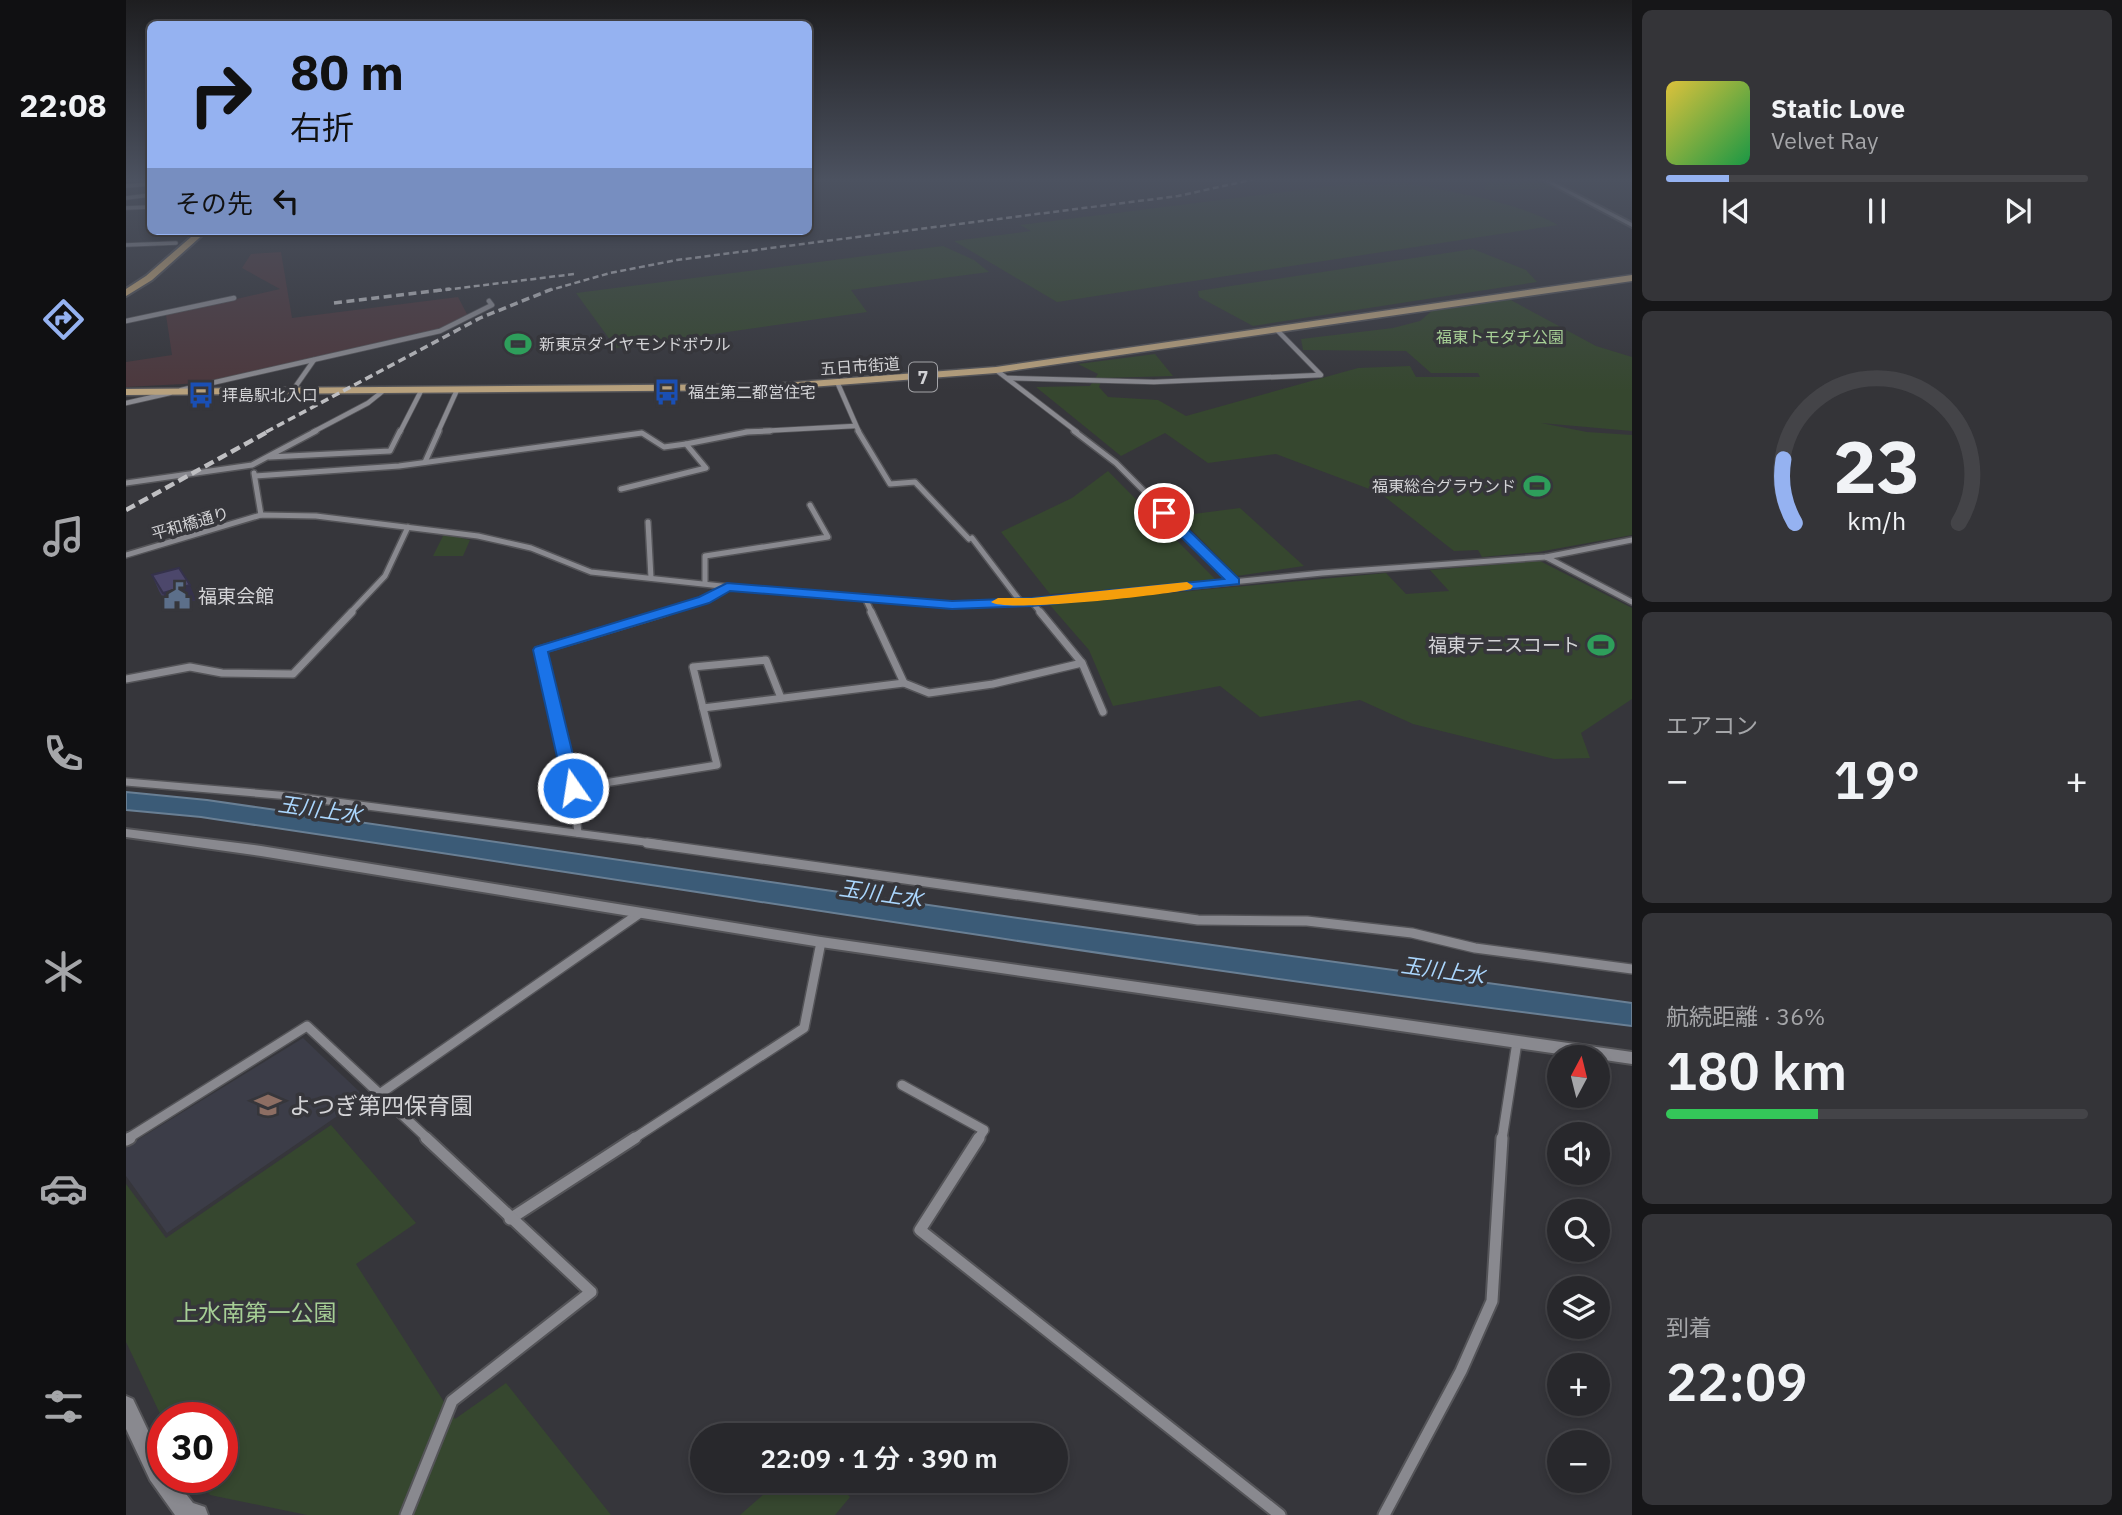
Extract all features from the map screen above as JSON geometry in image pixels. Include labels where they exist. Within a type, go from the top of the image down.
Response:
[{"type":"highway","points":[[127,290],[169,250]]},
{"type":"highway","points":[[127,290],[179,250]]},
{"type":"main road","name":"五日市街道","points":[[126,392],[421,391],[838,384],[996,370],[1632,278]]},
{"type":"street","points":[[126,321],[234,298]]},
{"type":"street","points":[[126,402],[440,331],[492,305],[489,302]]},
{"type":"street","points":[[1007,378],[1154,382],[1321,375],[1321,371],[1277,330]]},
{"type":"street","points":[[293,390],[314,360]]},
{"type":"street","points":[[996,370],[1116,463],[1234,582]]},
{"type":"street","points":[[838,384],[855,426],[890,484],[915,482],[970,539],[1020,601]]},
{"type":"street","points":[[425,463],[457,390]]},
{"type":"street","points":[[126,483],[252,465],[368,403],[383,391]]},
{"type":"street","points":[[268,457],[390,451],[421,391]]},
{"type":"street","points":[[255,476],[425,463],[642,433],[663,447],[747,432],[855,426]]},
{"type":"street","points":[[621,489],[706,468],[686,444]]},
{"type":"street","points":[[252,465],[261,516]]},
{"type":"street","points":[[705,583],[705,556],[828,537],[810,505]]},
{"type":"street","name":"平和橋通り","points":[[126,555],[261,516],[316,516],[478,536],[531,548],[592,572],[727,587],[952,605],[1032,602],[1234,582],[1546,557],[1632,540]]},
{"type":"street","points":[[648,522],[651,578]]},
{"type":"street","points":[[126,679],[190,667],[222,673],[293,674],[385,576],[408,527]]},
{"type":"street","points":[[1546,557],[1632,602]]},
{"type":"street","points":[[578,833],[573,788],[540,650],[704,600],[727,587]]},
{"type":"street","points":[[865,598],[904,683]]},
{"type":"street","points":[[1032,602],[1082,663],[1103,712]]},
{"type":"street","points":[[573,788],[717,765],[693,667],[766,660],[781,698]]},
{"type":"street","points":[[703,708],[904,683],[929,693],[993,684],[1082,663]]},
{"type":"street","points":[[126,782],[290,796],[578,833],[1198,920],[1307,921],[1412,933],[1475,948],[1632,969]]},
{"type":"street","points":[[126,833],[261,851],[821,942],[1632,1058]]},
{"type":"street","points":[[381,1093],[640,913]]},
{"type":"street","points":[[510,1219],[804,1028],[821,942]]},
{"type":"street","points":[[126,1140],[307,1026],[381,1093],[510,1219],[592,1292],[452,1401],[406,1515]]},
{"type":"street","points":[[1384,1515],[1461,1371],[1492,1301],[1502,1139],[1517,1042]]},
{"type":"street","points":[[902,1086],[984,1130],[919,1230],[1280,1515]]},
{"type":"street","points":[[126,1406],[157,1473],[187,1513],[197,1515]]},
{"type":"shaded area","points":[[281,252],[292,318],[458,297],[468,316],[442,329],[202,383],[126,387],[126,362],[172,355],[166,315],[280,289],[242,268],[251,254]]},
{"type":"shaded area","points":[[303,1038],[365,1097],[167,1233],[126,1176],[126,1147]]},
{"type":"green space","points":[[914,250],[951,250],[974,260],[989,272],[851,290],[867,312],[616,348],[576,293]]},
{"type":"green space","points":[[969,250],[1397,250],[1057,302]]},
{"type":"green space","points":[[1468,250],[1475,250],[1526,270],[1537,282],[1253,326],[1199,297],[1198,291]]},
{"type":"green space","name":"福東トモダチ公園","points":[[1507,298],[1596,346],[1632,357],[1632,431],[1541,423],[1587,432],[1632,435],[1632,535],[1538,552],[1482,557],[1478,550],[1454,551],[1380,493],[1276,454],[1208,463],[1165,433],[1121,456],[1036,387],[1090,386],[1098,374],[1078,364],[1155,354],[1173,376],[1102,378],[1099,387],[1108,397],[1158,400],[1186,416],[1358,368],[1410,366],[1416,377],[1480,377],[1478,373],[1431,373],[1406,351],[1303,350],[1301,339],[1393,328],[1420,321],[1434,309]]},
{"type":"green space","points":[[1108,471],[1217,581],[1050,594],[1001,532],[1072,498]]},
{"type":"green space","points":[[1240,508],[1304,566],[1237,576],[1178,516]]},
{"type":"green space","points":[[444,534],[470,540],[463,556],[433,556]]},
{"type":"green space","points":[[1540,561],[1632,608],[1632,699],[1581,733],[1590,758],[1554,759],[1413,724],[1360,700],[1260,717],[1220,686],[1113,706],[1089,650],[1049,604],[1386,573],[1406,594],[1449,591],[1430,570]]},
{"type":"green space","name":"上水南第一公園","points":[[331,1125],[416,1223],[356,1264],[455,1419],[506,1383],[611,1515],[307,1515],[210,1495],[208,1493],[238,1493],[238,1402],[154,1402],[126,1342],[126,1184],[166,1238]]},
{"type":"green space","points":[[765,1493],[846,1493],[850,1497],[835,1515],[740,1515]]},
{"type":"water","points":[[126,792],[207,800],[1018,918],[1632,1003],[1632,1026],[1095,952],[201,817],[126,810]]},
{"type":"building","points":[[179,568],[190,585],[163,593],[152,575]]},
{"type":"railway","points":[[547,291],[610,273],[677,260],[758,250]]},
{"type":"railway","points":[[436,291],[574,274]]},
{"type":"railway","points":[[334,303],[450,289]]},
{"type":"railway","points":[[547,291],[552,289]]},
{"type":"railway","points":[[266,432],[480,318],[547,291]]},
{"type":"railway","points":[[126,510],[269,431]]},
{"type":"slow traffic","points":[[998,602],[1032,602],[1187,586]]},
{"type":"place","name":"新東京ダイヤモンドボウル","points":[[518,344]]},
{"type":"place","name":"福生第二都営住宅","points":[[667,392]]},
{"type":"place","name":"拝島駅北入口","points":[[201,395]]},
{"type":"place","name":"福東総合グラウンド","points":[[1537,486]]},
{"type":"place","name":"福東会館","points":[[177,596]]},
{"type":"place","name":"福東テニスコート","points":[[1601,645]]},
{"type":"place","name":"よつぎ第四保育園","points":[[268,1105]]},
{"type":"route","points":[[573,788],[540,650],[704,600],[727,587],[952,605],[1032,602],[1234,582],[1164,513]]},
{"type":"water label","name":"玉川上水","points":[[320,809]]},
{"type":"water label","name":"玉川上水","points":[[881,893]]},
{"type":"water label","name":"玉川上水","points":[[1443,970]]}]
